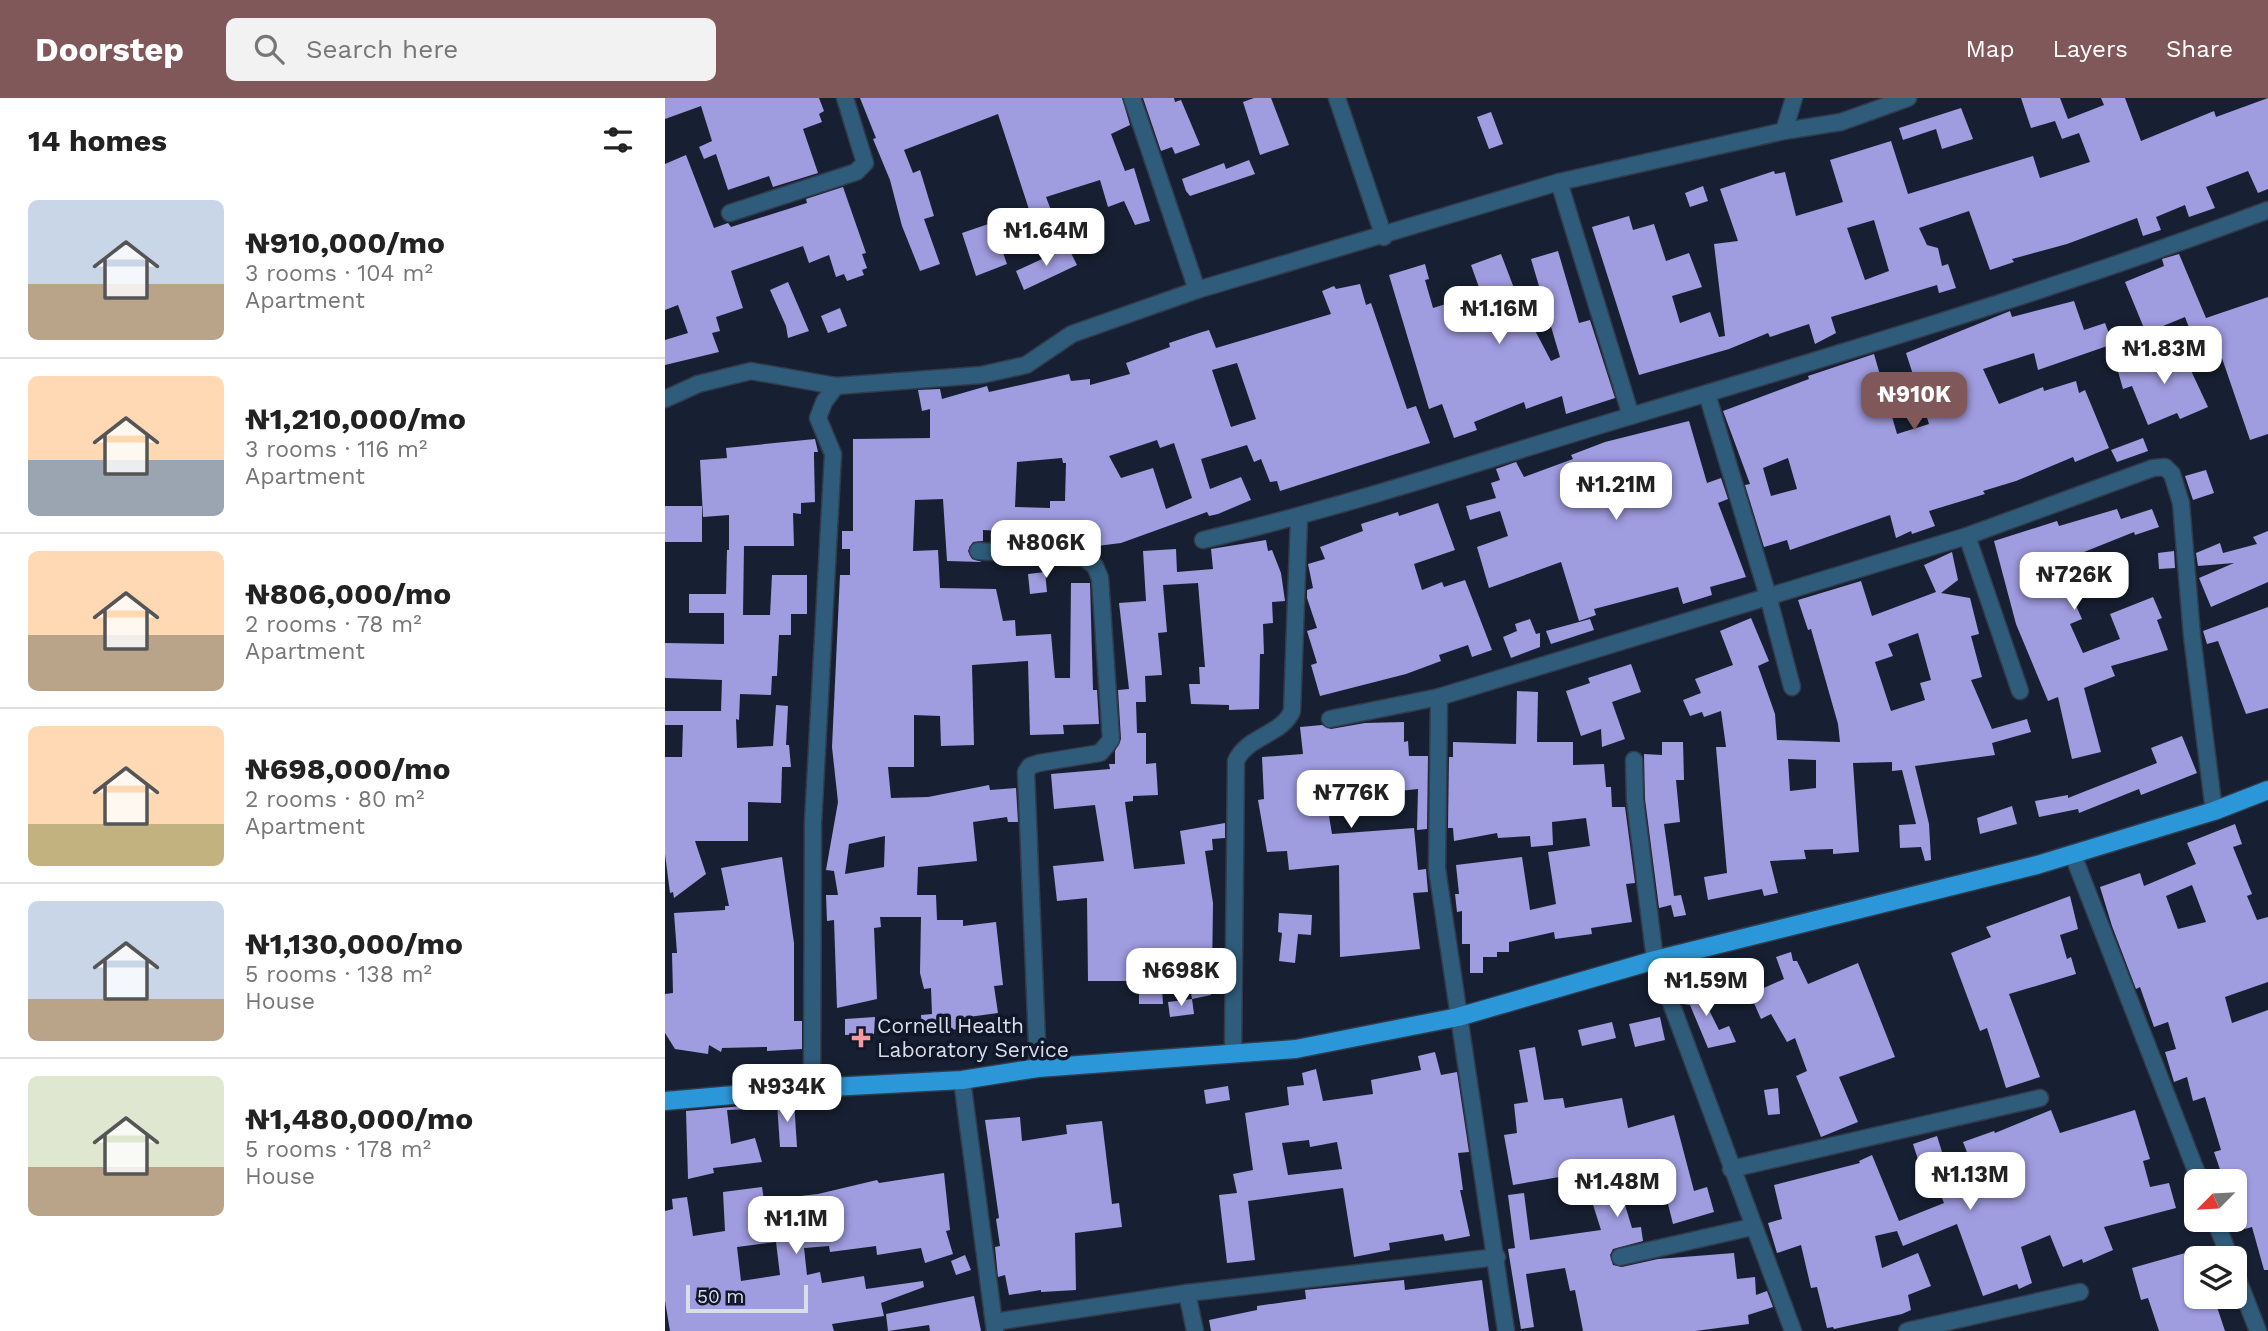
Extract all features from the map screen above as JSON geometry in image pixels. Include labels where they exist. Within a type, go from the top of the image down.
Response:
[{"type":"main road","points":[[665,1101],[811,1088],[962,1080],[1038,1068],[1296,1049],[1458,1017],[1655,960],[1870,909],[2073,855],[2214,811],[2268,790]]},
{"type":"street","points":[[730,213],[856,172],[865,163],[845,98]]},
{"type":"street","points":[[1132,98],[1197,290]]},
{"type":"street","points":[[1337,98],[1384,237]]},
{"type":"street","points":[[1784,131],[1794,98]]},
{"type":"street","points":[[665,399],[698,384],[751,371],[836,386],[981,375],[1026,365],[1072,334],[1197,290],[1384,237],[1559,182],[1784,131],[1841,122],[1908,98]]},
{"type":"street","points":[[1559,182],[1631,416]]},
{"type":"street","points":[[1203,540],[1299,518],[1707,394],[2179,244],[2268,210]]},
{"type":"street","points":[[811,1088],[813,822],[833,454],[818,418],[824,402],[836,386]]},
{"type":"street","points":[[1707,394],[1769,596],[1792,687]]},
{"type":"street","points":[[1330,719],[1381,706],[1439,697],[1966,536],[2153,468],[2165,467],[2169,470],[2182,503],[2192,636],[2214,811]]},
{"type":"street","points":[[1233,1053],[1237,761],[1248,745],[1288,720],[1292,711],[1299,518]]},
{"type":"street","points":[[1966,536],[2020,691]]},
{"type":"street","points":[[978,551],[1084,558],[1095,566],[1100,578],[1111,740],[1107,748],[1100,753],[1039,763],[1030,766],[1026,772],[1038,1068]]},
{"type":"street","points":[[1439,697],[1437,869],[1506,1331]]},
{"type":"street","points":[[1634,760],[1635,800],[1655,960],[1752,1227],[1793,1331]]},
{"type":"street","points":[[2073,855],[2195,1169]]},
{"type":"street","points":[[962,1080],[995,1327],[1187,1293],[1497,1257]]},
{"type":"street","points":[[1731,1169],[2040,1098]]},
{"type":"street","points":[[1620,1256],[1752,1227]]},
{"type":"street","points":[[1907,1331],[2080,1292]]},
{"type":"street","points":[[1187,1293],[1195,1331]]},
{"type":"street","points":[[2247,1303],[2258,1331]]},
{"type":"building","points":[[665,98],[819,98],[824,111],[819,114],[822,122],[803,129],[818,173],[773,187],[769,176],[728,190],[716,154],[704,159],[699,147],[712,141],[701,106],[665,119]]},
{"type":"building","points":[[860,98],[1122,98],[1130,125],[1111,134],[1125,171],[1134,168],[1150,221],[1135,225],[1124,201],[1108,207],[1100,180],[1046,197],[1057,226],[1037,234],[998,114],[904,150],[913,173],[920,170],[934,216],[924,219],[940,264],[920,271],[902,226],[890,180]]},
{"type":"building","points":[[1143,98],[1174,98],[1175,102],[1181,100],[1200,145],[1175,154],[1172,147],[1161,151]]},
{"type":"building","points":[[1254,98],[1271,98],[1289,145],[1260,155],[1243,102]]},
{"type":"building","points":[[2021,98],[2060,98],[2068,119],[2104,105],[2101,98],[2125,98],[2141,141],[2214,111],[2216,117],[2268,98],[2268,189],[2258,193],[2248,171],[2206,187],[2215,208],[2189,217],[2185,205],[2156,217],[2161,230],[2143,236],[2137,218],[2067,244],[2012,259],[2014,262],[1990,270],[1969,211],[1919,228],[1927,245],[1938,248],[1942,266],[1948,264],[1956,288],[1939,293],[1937,285],[1831,317],[1836,333],[1815,344],[1809,324],[1770,337],[1768,333],[1729,349],[1639,375],[1592,227],[1629,216],[1633,230],[1654,224],[1666,261],[1689,253],[1702,287],[1672,296],[1680,323],[1710,312],[1719,337],[1725,336],[1714,244],[1738,241],[1720,189],[1774,171],[1775,174],[1785,172],[1796,216],[1843,202],[1830,160],[1891,141],[1908,194],[2033,156],[2040,178],[2090,162],[2079,133],[2062,139],[2055,121],[2031,128]],"holes":[[[1874,220],[1889,271],[1865,280],[1847,228]]]},
{"type":"building","points":[[1961,108],[1973,139],[1942,149],[1936,129],[1903,140],[1899,128]]},
{"type":"building","points":[[1491,112],[1503,144],[1489,149],[1477,117]]},
{"type":"building","points":[[686,155],[714,228],[728,223],[731,227],[807,203],[806,199],[843,187],[866,253],[862,254],[867,268],[862,270],[864,275],[847,281],[844,274],[836,277],[829,255],[809,263],[803,246],[731,271],[743,308],[716,317],[720,331],[712,333],[719,352],[665,365],[665,340],[688,333],[678,305],[665,310],[665,164]]},
{"type":"building","points":[[1249,160],[1255,174],[1190,196],[1186,191],[1182,179],[1224,163],[1226,169]]},
{"type":"building","points":[[1703,186],[1708,201],[1690,207],[1685,193]]},
{"type":"building","points":[[1000,220],[1009,244],[1001,247],[1007,264],[976,276],[962,233]]},
{"type":"building","points":[[1068,247],[1077,265],[1024,290],[1016,271]]},
{"type":"building","points":[[1558,251],[1579,323],[1590,320],[1615,398],[1566,414],[1562,396],[1526,409],[1524,402],[1474,422],[1477,430],[1454,438],[1442,404],[1429,409],[1389,275],[1425,264],[1429,279],[1425,280],[1433,308],[1481,293],[1471,265],[1501,254],[1517,296],[1551,361],[1560,357],[1531,259]]},
{"type":"building","points":[[2179,254],[2206,318],[2268,297],[2268,434],[2250,440],[2212,329],[2193,338],[2185,317],[2146,333],[2125,282],[2164,266],[2162,259]]},
{"type":"building","points":[[788,282],[809,331],[788,338],[786,326],[770,290]]},
{"type":"building","points":[[1360,284],[1366,305],[1371,303],[1407,409],[1416,406],[1430,443],[1280,491],[1277,481],[1270,482],[1261,459],[1254,462],[1247,445],[1201,459],[1210,489],[1241,477],[1251,500],[1218,514],[1209,516],[1207,512],[1121,543],[1097,546],[1038,544],[1037,533],[983,530],[983,541],[973,542],[968,551],[972,559],[982,562],[947,561],[943,499],[915,500],[913,551],[938,550],[940,588],[996,589],[1003,621],[1015,620],[1016,636],[1051,634],[1055,678],[1070,678],[1071,583],[1090,583],[1093,690],[1097,690],[1099,724],[1063,725],[1064,734],[1030,735],[1028,661],[972,665],[974,745],[941,746],[940,716],[914,715],[914,767],[888,767],[891,798],[928,797],[989,785],[990,790],[1016,788],[1018,822],[1008,822],[1007,817],[973,822],[977,861],[918,867],[917,895],[936,895],[937,920],[963,920],[963,926],[996,922],[1003,985],[994,986],[998,1013],[961,1018],[962,1030],[934,1028],[935,1035],[922,1035],[921,1015],[932,1014],[931,988],[924,989],[920,973],[921,917],[880,917],[881,927],[874,928],[877,999],[837,1008],[834,920],[827,921],[826,895],[838,895],[834,871],[826,870],[838,802],[832,747],[840,575],[850,575],[850,549],[842,549],[842,531],[853,531],[853,439],[930,438],[930,409],[922,411],[918,390],[940,389],[942,399],[987,386],[989,392],[1069,374],[1071,381],[1090,379],[1090,385],[1130,374],[1126,363],[1170,347],[1169,343],[1209,330],[1216,348],[1331,314],[1322,291],[1334,286],[1336,289]],"holes":[[[1237,363],[1256,419],[1231,427],[1212,370]],[[1157,440],[1160,448],[1174,443],[1192,498],[1166,509],[1153,468],[1121,478],[1109,456]],[[1062,458],[1063,463],[1066,463],[1065,501],[1050,501],[1050,508],[1015,507],[1017,462]],[[885,836],[884,867],[845,874],[849,844]]]},
{"type":"building","points":[[2074,301],[2084,330],[2105,323],[2113,344],[2038,370],[2034,353],[1983,369],[1999,404],[2043,387],[2044,391],[2076,381],[2079,393],[2085,390],[2109,448],[2075,462],[2073,457],[2016,481],[1983,491],[1985,494],[1929,511],[1935,526],[1912,534],[1911,531],[1896,538],[1890,515],[1790,550],[1787,540],[1764,547],[1745,485],[1750,484],[1723,411],[1809,379],[1808,376],[1874,354],[1897,434],[1929,424],[1906,353],[2010,311],[2012,317]],"holes":[[[1788,458],[1797,489],[1771,496],[1763,468]]]},
{"type":"building","points":[[840,308],[847,326],[828,333],[821,316]]},
{"type":"building","points":[[2180,347],[2208,407],[2180,419],[2177,413],[2148,425],[2132,386],[2123,389],[2117,368],[2151,357],[2152,360]]},
{"type":"building","points":[[1689,421],[1707,483],[1721,478],[1728,499],[1718,503],[1746,577],[1710,587],[1712,595],[1683,604],[1678,587],[1594,609],[1596,615],[1579,621],[1561,562],[1489,588],[1477,547],[1508,536],[1500,511],[1470,520],[1466,506],[1496,498],[1491,483],[1500,480],[1496,469],[1516,462],[1524,477],[1573,459],[1571,455],[1605,442]]},
{"type":"building","points":[[2143,438],[2148,451],[2117,462],[2111,450]]},
{"type":"building","points":[[815,439],[818,452],[814,452],[815,502],[801,503],[801,514],[793,513],[794,546],[744,546],[743,615],[770,615],[772,575],[807,575],[807,614],[791,614],[791,635],[779,635],[777,676],[772,676],[771,695],[740,694],[739,720],[736,719],[737,748],[773,746],[776,705],[788,706],[786,745],[789,745],[791,767],[782,767],[781,803],[748,802],[748,841],[695,841],[706,874],[674,898],[673,892],[670,893],[665,854],[665,757],[682,757],[683,725],[665,725],[665,711],[721,711],[722,680],[665,678],[665,643],[724,644],[724,613],[689,613],[689,594],[726,594],[729,515],[703,517],[700,460],[727,458],[726,448]]},
{"type":"building","points":[[2206,470],[2214,493],[2193,500],[2185,476]]},
{"type":"building","points":[[1438,503],[1455,550],[1414,564],[1422,590],[1442,582],[1444,587],[1465,580],[1492,650],[1472,657],[1468,645],[1439,655],[1441,661],[1406,674],[1320,696],[1311,665],[1317,663],[1307,631],[1317,628],[1307,598],[1307,590],[1313,588],[1308,564],[1325,559],[1320,547],[1363,531],[1361,524],[1398,512],[1399,516]]},
{"type":"building","points":[[665,506],[702,506],[702,542],[665,542]]},
{"type":"building","points":[[2117,509],[2121,519],[2152,509],[2159,527],[2135,535],[2134,532],[2074,556],[2074,559],[2098,557],[2108,588],[2073,599],[2082,619],[2070,624],[2083,653],[2120,639],[2110,614],[2153,597],[2162,618],[2157,620],[2168,650],[2111,666],[2115,676],[2084,688],[2101,752],[2072,759],[2058,697],[2048,701],[2016,624],[1994,541],[2057,521],[2059,526]]},
{"type":"building","points":[[2268,531],[2268,582],[2211,607],[2199,578],[2234,563],[2198,566],[2196,553],[2220,543],[2223,553],[2257,544],[2253,537]]},
{"type":"building","points":[[1266,540],[1268,551],[1272,550],[1281,573],[1285,601],[1272,602],[1273,623],[1263,624],[1264,654],[1260,654],[1259,709],[1229,710],[1229,705],[1191,704],[1189,684],[1200,684],[1199,667],[1205,667],[1198,583],[1163,585],[1167,632],[1158,633],[1162,675],[1145,676],[1146,702],[1136,702],[1137,733],[1146,733],[1146,764],[1156,763],[1158,795],[1133,796],[1133,801],[1125,802],[1134,869],[1185,864],[1180,831],[1225,823],[1225,838],[1212,839],[1213,850],[1205,851],[1213,903],[1212,974],[1208,974],[1211,995],[1192,999],[1188,974],[1161,973],[1163,1004],[1139,1004],[1139,981],[1088,981],[1087,898],[1057,901],[1053,866],[1104,861],[1095,805],[1054,809],[1051,774],[1110,769],[1109,764],[1115,764],[1115,751],[1121,739],[1118,690],[1129,689],[1119,603],[1146,601],[1143,551],[1176,549],[1177,572],[1213,569],[1211,549]]},
{"type":"building","points":[[2174,551],[2175,568],[2159,569],[2158,553]]},
{"type":"building","points":[[1952,552],[1958,580],[1941,593],[1970,598],[1979,634],[1971,636],[1982,677],[1971,680],[1992,729],[2027,719],[2031,732],[1992,743],[1995,755],[1915,766],[1929,824],[1931,860],[1925,861],[1921,847],[1900,848],[1899,825],[1916,824],[1902,770],[1892,771],[1892,762],[1853,763],[1859,852],[1833,854],[1833,849],[1804,850],[1806,859],[1770,861],[1778,893],[1764,896],[1762,889],[1708,900],[1704,877],[1727,873],[1716,747],[1726,747],[1721,711],[1704,717],[1702,712],[1690,716],[1683,700],[1701,693],[1695,679],[1733,665],[1720,631],[1751,618],[1769,661],[1758,666],[1775,714],[1777,740],[1840,742],[1838,724],[1811,629],[1808,630],[1798,600],[1861,581],[1872,616],[1936,592],[1924,565]],"holes":[[[1918,633],[1931,680],[1920,683],[1925,700],[1891,711],[1875,662],[1893,656],[1888,644]],[[1788,759],[1816,760],[1816,788],[1790,791]]]},
{"type":"building","points":[[1045,572],[1047,592],[1030,594],[1028,574]]},
{"type":"building","points":[[2268,607],[2268,708],[2246,714],[2218,641],[2207,644],[2203,631]]},
{"type":"building","points":[[1530,619],[1536,634],[1540,633],[1540,647],[1511,658],[1503,637],[1517,631],[1515,624]]},
{"type":"building","points":[[1590,619],[1594,630],[1551,644],[1546,631]]},
{"type":"building","points":[[1631,664],[1641,692],[1612,702],[1625,739],[1602,747],[1601,729],[1581,736],[1566,691],[1590,683],[1588,678]]},
{"type":"building","points":[[1517,691],[1538,692],[1537,742],[1573,742],[1573,765],[1604,764],[1606,787],[1611,787],[1612,807],[1625,807],[1635,883],[1626,884],[1632,922],[1591,928],[1592,934],[1555,939],[1554,932],[1509,942],[1509,952],[1497,952],[1497,957],[1483,957],[1483,973],[1470,973],[1470,944],[1462,944],[1462,911],[1457,912],[1455,894],[1459,894],[1456,865],[1522,857],[1530,910],[1556,904],[1548,852],[1590,846],[1586,818],[1552,822],[1553,845],[1531,847],[1530,836],[1498,838],[1497,833],[1454,841],[1453,828],[1448,828],[1449,757],[1453,757],[1453,742],[1516,744]]},
{"type":"building","points":[[1404,722],[1404,742],[1408,741],[1409,756],[1428,756],[1427,829],[1417,830],[1418,789],[1390,792],[1388,775],[1339,779],[1340,785],[1324,786],[1332,834],[1414,828],[1418,870],[1426,869],[1428,892],[1413,893],[1420,949],[1340,957],[1339,865],[1289,870],[1287,851],[1267,852],[1258,800],[1264,799],[1262,757],[1303,754],[1300,727],[1322,725],[1331,729],[1365,723]]},
{"type":"building","points":[[2182,736],[2197,773],[2141,795],[2139,789],[2079,813],[2078,809],[2039,817],[2035,801],[2068,795],[2068,798],[2157,763],[2151,748]]},
{"type":"building","points":[[1662,742],[1683,742],[1684,780],[1676,780],[1680,822],[1664,824],[1674,896],[1681,895],[1686,915],[1674,917],[1671,905],[1659,908],[1645,799],[1644,754],[1662,755]]},
{"type":"building","points":[[2012,806],[2017,824],[1980,834],[1977,818]]},
{"type":"building","points":[[2235,824],[2242,844],[2233,847],[2252,894],[2247,896],[2257,920],[2268,917],[2268,982],[2225,997],[2232,1023],[2268,1010],[2268,1270],[2264,1270],[2252,1227],[2247,1228],[2247,1169],[2220,1169],[2214,1152],[2221,1150],[2205,1097],[2193,1101],[2187,1077],[2174,1082],[2165,1052],[2176,1049],[2168,1022],[2154,1027],[2140,987],[2136,989],[2100,887],[2140,873],[2144,886],[2196,864],[2187,843]],"holes":[[[2192,885],[2206,922],[2178,929],[2166,896]]]},
{"type":"building","points":[[782,857],[794,943],[794,1021],[802,1021],[802,1049],[767,1051],[767,1047],[722,1048],[721,1052],[709,1045],[708,1054],[675,1049],[665,1033],[665,994],[673,993],[672,953],[677,953],[674,913],[725,910],[725,906],[729,906],[721,868]]},
{"type":"building","points":[[2070,896],[2078,929],[2060,935],[2067,959],[2071,957],[2076,974],[2009,994],[2040,1077],[2006,1088],[1987,1028],[1980,1031],[1951,953],[1991,937],[1986,927]]},
{"type":"building","points":[[1279,913],[1312,915],[1311,935],[1298,934],[1295,963],[1279,961],[1282,933],[1278,932]]},
{"type":"building","points":[[1791,952],[1793,961],[1797,961],[1808,984],[1858,963],[1895,1057],[1839,1077],[1858,1122],[1821,1137],[1796,1076],[1807,1071],[1795,1038],[1787,1042],[1771,1014],[1761,1019],[1750,994],[1784,979],[1776,957]]},
{"type":"building","points":[[1704,984],[1708,996],[1703,998],[1719,1030],[1729,1026],[1736,1042],[1708,1048],[1690,1005],[1683,1004],[1679,994]]},
{"type":"building","points":[[1192,999],[1194,1014],[1170,1017],[1168,1002]]},
{"type":"building","points":[[875,1017],[874,1034],[845,1035],[845,1019]]},
{"type":"building","points":[[1660,1017],[1665,1040],[1635,1047],[1629,1024]]},
{"type":"building","points":[[1612,1022],[1616,1038],[1582,1046],[1578,1030]]},
{"type":"building","points":[[1535,1047],[1544,1100],[1563,1098],[1565,1108],[1622,1098],[1628,1128],[1674,1115],[1694,1191],[1707,1187],[1714,1212],[1673,1224],[1663,1184],[1622,1195],[1632,1228],[1641,1227],[1643,1241],[1613,1249],[1610,1255],[1613,1265],[1622,1267],[1658,1259],[1734,1253],[1737,1279],[1755,1277],[1756,1295],[1767,1291],[1773,1307],[1748,1315],[1749,1324],[1695,1331],[1583,1331],[1575,1290],[1570,1291],[1565,1268],[1526,1274],[1534,1327],[1521,1329],[1508,1249],[1515,1248],[1508,1195],[1524,1193],[1530,1240],[1601,1230],[1583,1173],[1513,1185],[1504,1135],[1517,1133],[1514,1104],[1528,1102],[1519,1050]]},
{"type":"building","points":[[1435,1052],[1441,1075],[1457,1072],[1469,1152],[1458,1153],[1463,1190],[1460,1190],[1470,1236],[1445,1241],[1443,1234],[1389,1243],[1390,1250],[1354,1257],[1343,1188],[1248,1201],[1255,1260],[1227,1263],[1219,1195],[1237,1193],[1233,1174],[1253,1170],[1245,1113],[1289,1105],[1287,1087],[1304,1085],[1302,1073],[1316,1069],[1323,1101],[1373,1094],[1371,1080],[1421,1070],[1418,1056]],"holes":[[[1309,1140],[1310,1147],[1337,1142],[1342,1169],[1288,1175],[1282,1143]]]},
{"type":"building","points":[[1228,1086],[1230,1100],[1206,1104],[1204,1090]]},
{"type":"building","points":[[1778,1088],[1780,1114],[1768,1115],[1764,1090]]},
{"type":"building","points":[[794,1101],[797,1147],[780,1147],[777,1103]]},
{"type":"building","points":[[754,1105],[755,1109],[727,1110],[731,1144],[755,1138],[762,1162],[713,1168],[714,1173],[688,1179],[686,1111]]},
{"type":"building","points":[[2051,1110],[2060,1133],[2135,1110],[2150,1159],[2143,1161],[2150,1187],[2169,1183],[2176,1208],[2104,1227],[2113,1250],[2083,1263],[2082,1259],[2063,1267],[2050,1235],[2021,1247],[2032,1283],[2019,1289],[2017,1284],[1983,1296],[1957,1224],[1903,1246],[1897,1231],[1875,1236],[1882,1268],[1918,1253],[1931,1286],[1908,1295],[1911,1310],[1902,1314],[1834,1329],[1827,1328],[1817,1287],[1811,1288],[1801,1245],[1777,1253],[1768,1223],[1782,1219],[1774,1185],[1860,1163],[1859,1161],[1872,1155],[1899,1221],[1944,1203],[1933,1175],[1924,1178],[1913,1144],[1937,1136],[1953,1187],[1977,1178],[1963,1142],[1994,1131],[1995,1133]]},
{"type":"building","points":[[1020,1117],[1022,1141],[1067,1134],[1066,1125],[1102,1121],[1112,1204],[1119,1203],[1122,1227],[1075,1233],[1076,1290],[1041,1290],[1009,1295],[1005,1275],[998,1277],[995,1247],[1000,1246],[996,1219],[999,1218],[985,1120]]},
{"type":"building","points":[[944,1173],[950,1230],[946,1231],[953,1254],[925,1263],[921,1248],[877,1255],[876,1246],[830,1252],[829,1246],[804,1248],[807,1275],[820,1272],[822,1283],[864,1276],[866,1289],[923,1281],[924,1287],[881,1303],[884,1316],[832,1324],[834,1331],[670,1331],[665,1301],[665,1211],[673,1209],[672,1199],[687,1197],[693,1236],[725,1231],[723,1192],[762,1187],[764,1200],[771,1199],[775,1216],[784,1215],[783,1198],[818,1194],[877,1180],[879,1183]],"holes":[[[776,1242],[780,1275],[741,1281],[737,1247]]]},
{"type":"building","points":[[2184,1253],[2184,1309],[2218,1309],[2225,1331],[2159,1331],[2148,1298],[2141,1300],[2132,1268]]},
{"type":"building","points":[[965,1255],[971,1270],[956,1275],[951,1261]]},
{"type":"building","points":[[1404,1280],[1405,1290],[1482,1280],[1489,1331],[1211,1331],[1209,1320],[1257,1310],[1257,1306],[1306,1299],[1305,1290]]},
{"type":"building","points":[[974,1296],[981,1331],[930,1331],[929,1325],[888,1331],[886,1314]]},
{"type":"place","name":"Cornell Health Laboratory Service","points":[[861,1038]]}]
